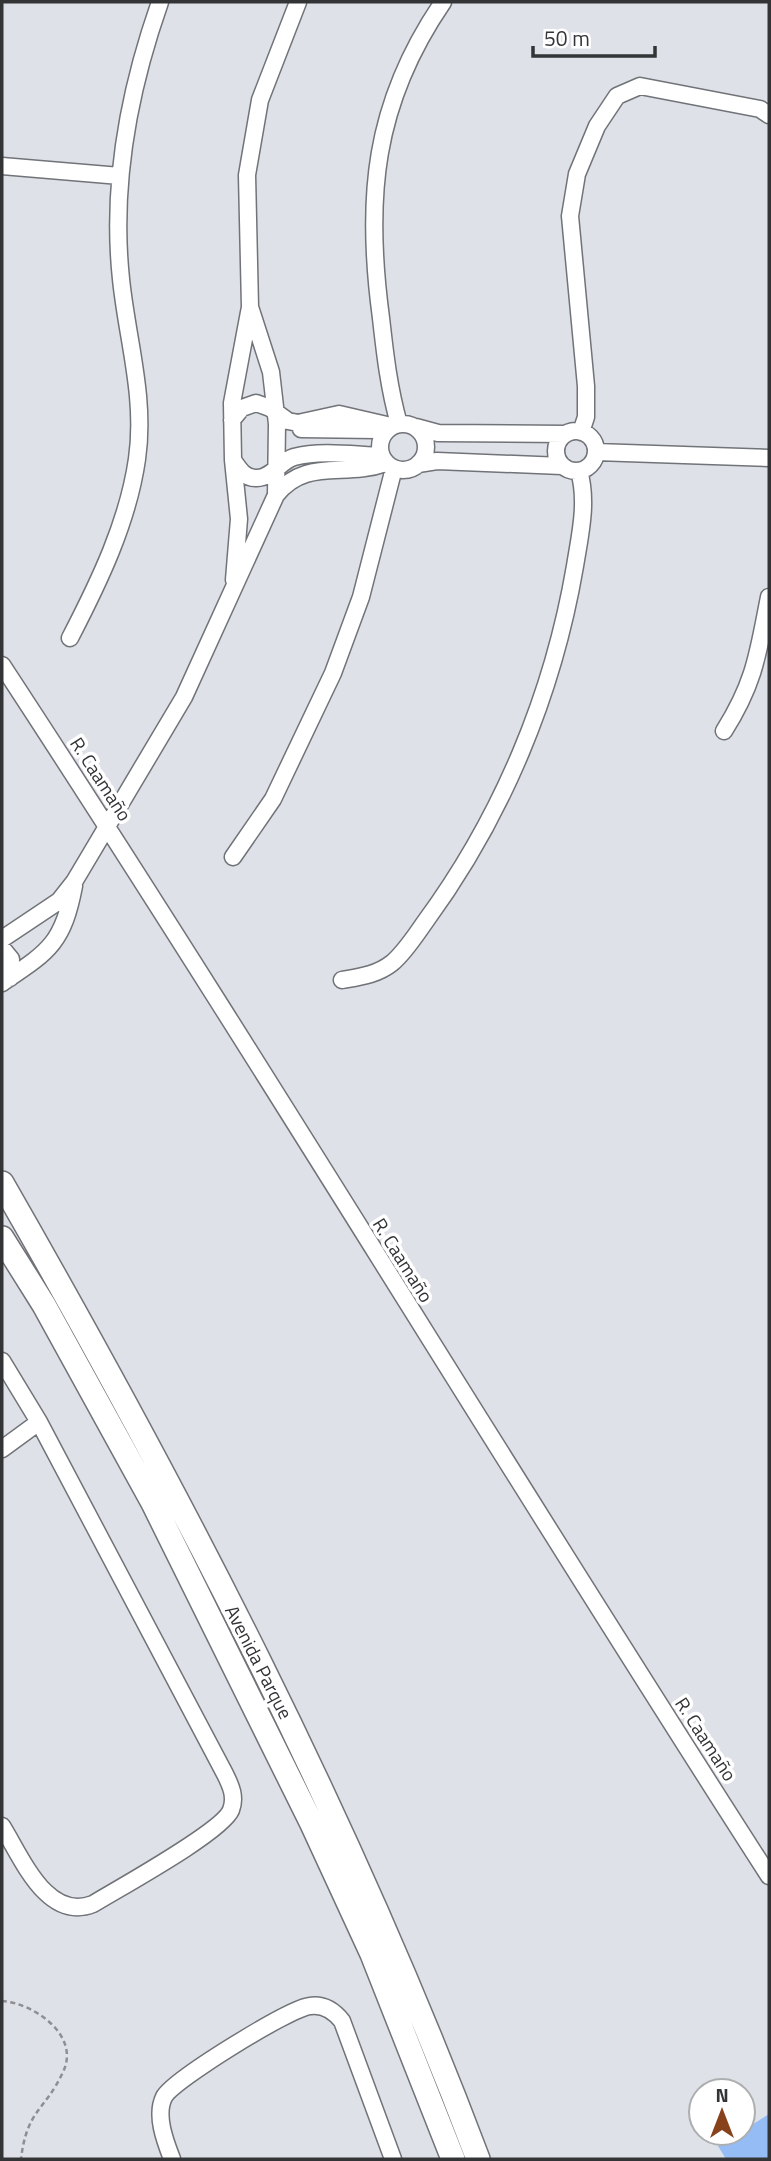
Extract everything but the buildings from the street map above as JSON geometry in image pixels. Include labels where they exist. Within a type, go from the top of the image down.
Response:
[{"type":"street","points":[[70,638],[110,552],[137,459],[139,396],[120,276],[120,176],[136,81],[160,2]]},
{"type":"street","points":[[233,591],[239,519],[233,460],[233,389],[250,307],[246,206],[252,136],[267,78],[298,2]]},
{"type":"street","points":[[398,427],[373,264],[372,207],[380,147],[394,97],[406,66],[443,2]]},
{"type":"street","points":[[562,466],[556,449],[573,433],[587,400],[570,216],[577,174],[597,126],[617,96],[640,86],[766,110]]},
{"type":"street","points":[[2,166],[120,176]]},
{"type":"street","points":[[250,307],[271,372],[277,418],[276,495]]},
{"type":"street","points":[[232,419],[242,408],[256,403],[277,418],[312,429],[398,427],[426,445],[418,464]]},
{"type":"street","points":[[233,460],[243,473],[254,479],[269,474],[278,465],[292,458],[313,455],[387,462],[406,469],[438,461],[562,466],[579,471],[591,465],[596,452],[592,439],[573,433],[438,433],[339,414],[298,423],[277,418]]},
{"type":"street","points":[[233,857],[274,799],[333,673],[360,597],[387,462],[380,442],[398,427]]},
{"type":"street","points":[[312,429],[313,455]]},
{"type":"street","points":[[596,452],[769,458]]},
{"type":"street","points":[[2,939],[59,901],[74,882],[106,825],[163,736],[276,495],[285,484],[305,472],[352,471],[387,462]]},
{"type":"street","points":[[342,980],[369,975],[386,967],[401,954],[455,881],[508,782],[542,698],[566,615],[581,534],[584,498],[579,471]]},
{"type":"street","points":[[724,731],[745,697],[753,676],[769,597]]},
{"type":"street","name":"R. Caamaño","points":[[2,665],[106,825],[591,1600],[769,1876]]},
{"type":"street","points":[[6,980],[34,963],[53,945],[66,919],[74,882]]},
{"type":"street","points":[[2,948],[11,959],[6,980]]},
{"type":"street","name":"Avenida Parque","points":[[2,1183],[177,1500],[296,1736],[390,1938],[478,2159]]},
{"type":"street","name":"Avenida Parque","points":[[2,1238],[44,1305],[153,1503],[306,1812],[372,1954],[453,2159]]},
{"type":"street","points":[[2,1361],[39,1422],[225,1774],[233,1799],[229,1814],[211,1831],[93,1904],[78,1908],[60,1904],[43,1889],[2,1826]]},
{"type":"street","points":[[2,1449],[39,1422]]},
{"type":"street","points":[[172,2159],[161,2116],[165,2095],[183,2079],[288,2013],[315,2005],[331,2010],[342,2021],[393,2159]]},
{"type":"path","points":[[2,2001],[20,2003],[42,2013],[50,2020],[67,2054],[64,2071],[27,2126],[21,2159]]},
{"type":"shaded area","points":[[769,2114],[769,2159],[726,2159],[719,2147],[757,2147],[757,2122]]}]
